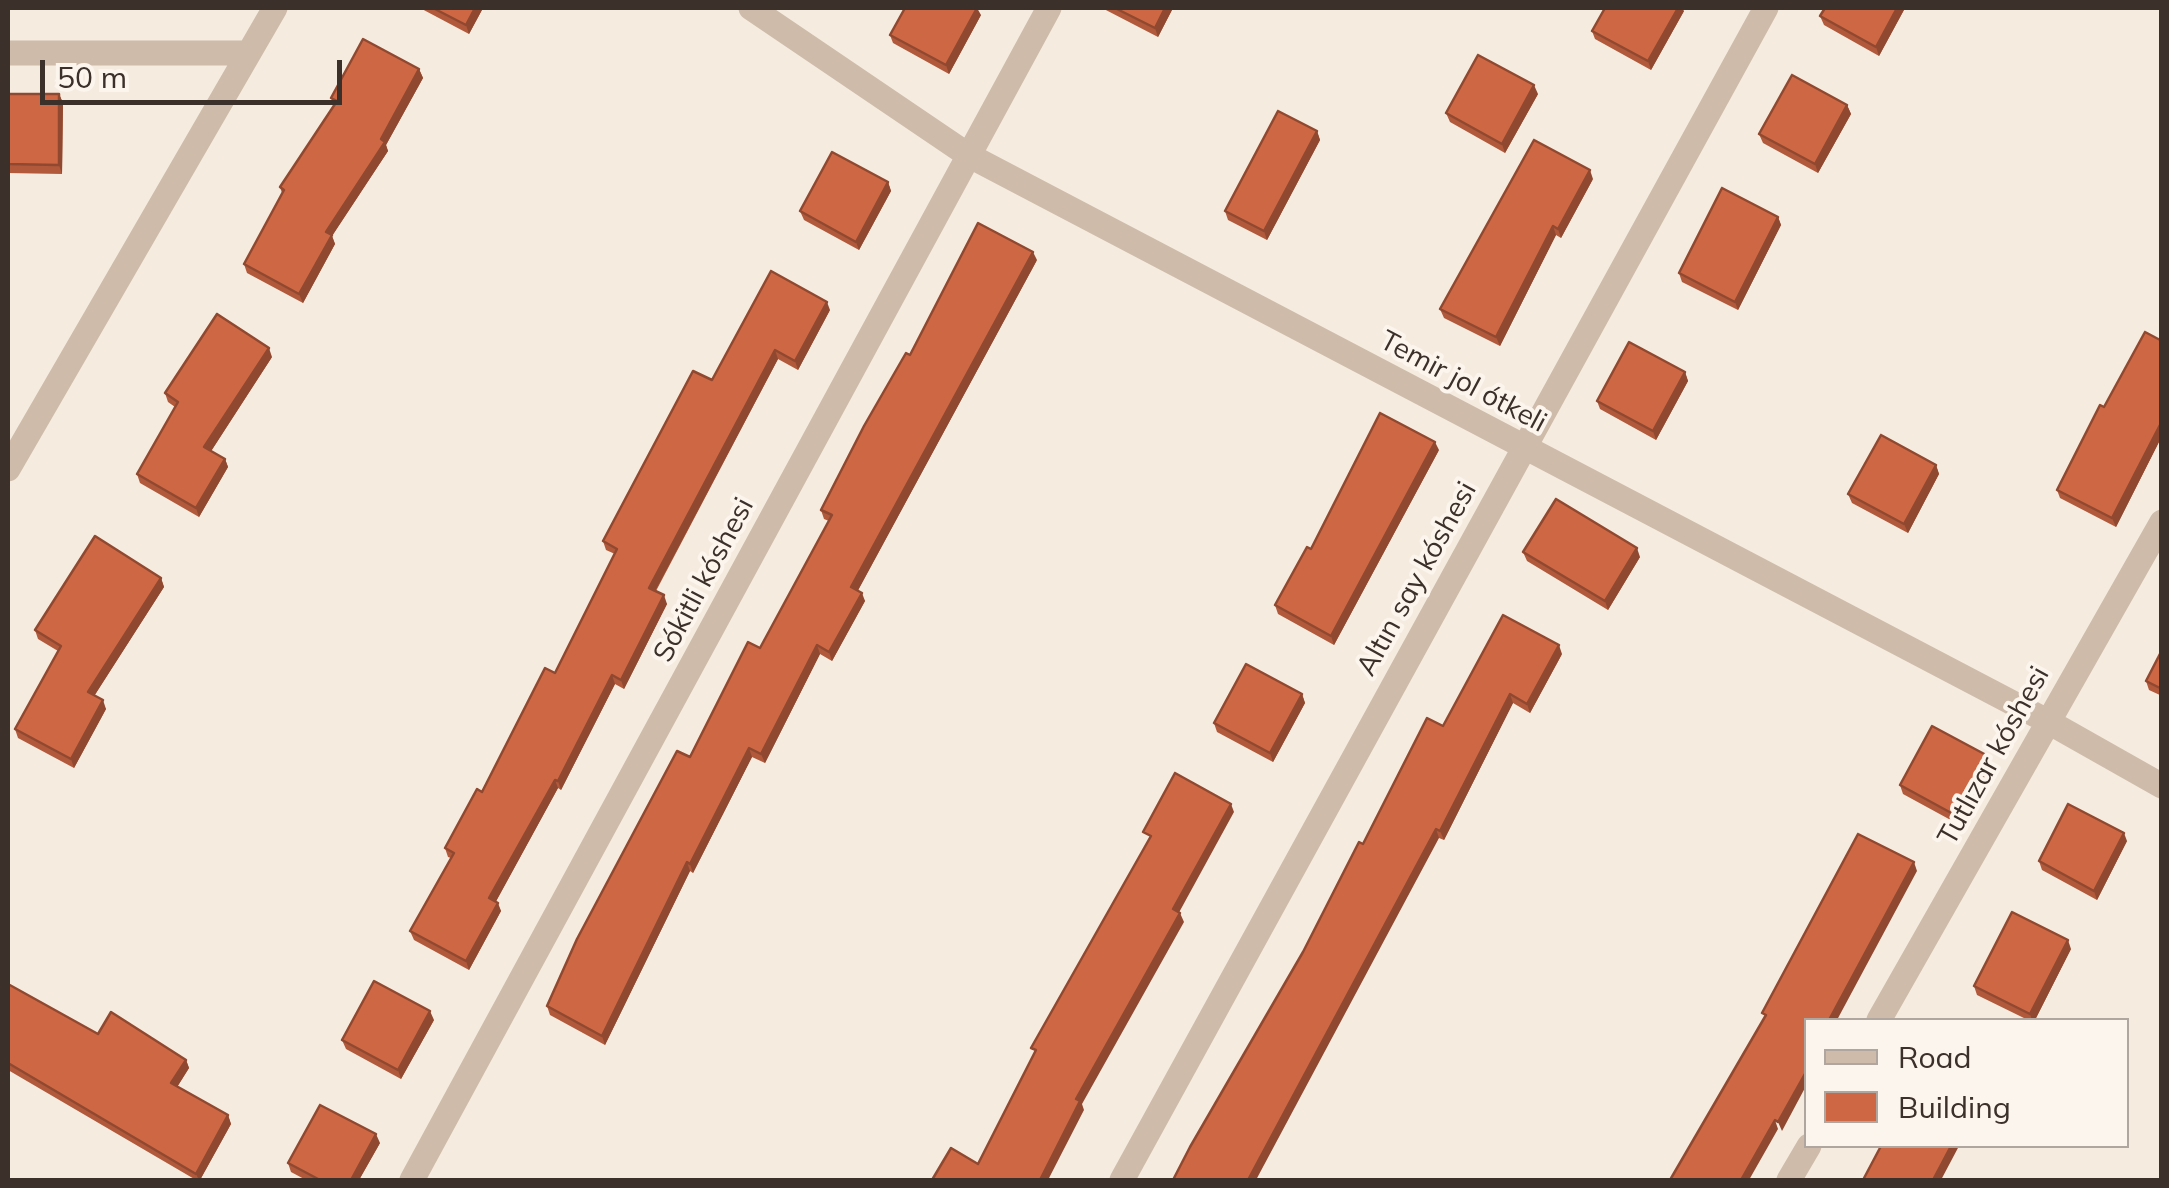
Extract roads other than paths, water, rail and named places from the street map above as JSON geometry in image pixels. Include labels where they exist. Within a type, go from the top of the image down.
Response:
[{"type":"street","points":[[8,469],[275,8]]},
{"type":"street","name":"Temir jol ótkeli","points":[[751,8],[968,155],[2162,786]]},
{"type":"street","name":"Sókitli kóshesi","points":[[412,1180],[1048,8]]},
{"type":"street","name":"Altın say kóshesi","points":[[1122,1180],[1766,8]]},
{"type":"street","points":[[8,53],[248,53]]},
{"type":"street","name":"Tutlızar kóshesi","points":[[1880,1018],[2162,522]]},
{"type":"street","points":[[1790,1180],[1808,1148]]}]
